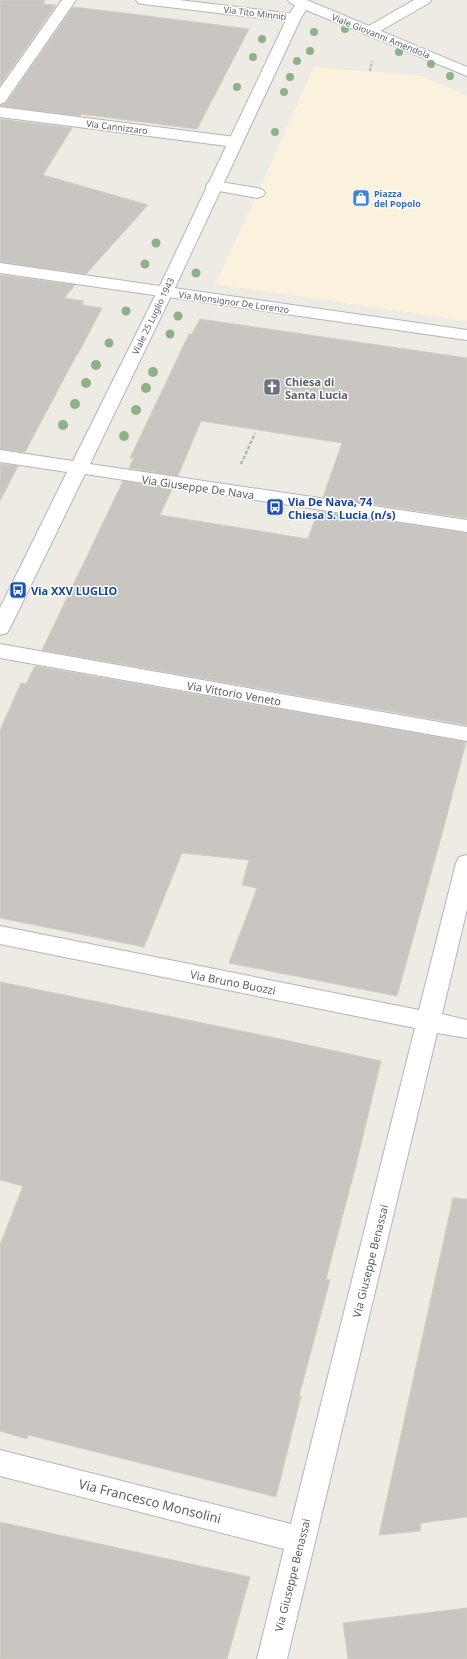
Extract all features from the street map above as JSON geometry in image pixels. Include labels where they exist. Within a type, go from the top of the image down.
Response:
[{"type":"street","points":[[0,99],[69,0]]},
{"type":"street","name":"Via Tito Minniti","points":[[144,0],[294,18]]},
{"type":"street","points":[[370,31],[424,0]]},
{"type":"street","name":"Viale 25 Luglio 1943","points":[[0,628],[165,292],[294,18],[299,2]]},
{"type":"street","name":"Viale Giovanni Amendola","points":[[299,2],[467,72]]},
{"type":"street","name":"Via Cannizzaro","points":[[0,112],[235,142]]},
{"type":"street","points":[[214,186],[257,193]]},
{"type":"street","name":"Via Monsignor De Lorenzo","points":[[0,268],[467,335]]},
{"type":"street","name":"Via Giuseppe De Nava","points":[[0,456],[78,469],[467,526]]},
{"type":"street","name":"Via Vittorio Veneto","points":[[0,651],[467,734]]},
{"type":"street","name":"Via Giuseppe Benassai","points":[[272,1659],[467,863]]},
{"type":"street","name":"Via Bruno Buozzi","points":[[0,935],[467,1029]]},
{"type":"street","name":"Via Francesco Monsolini","points":[[0,1463],[301,1540]]},
{"type":"shaded area","name":"Piazza del Popolo","points":[[314,67],[422,76],[467,96],[467,321],[215,284]]},
{"type":"building","points":[[0,0],[45,0],[43,4],[56,5],[0,85]]},
{"type":"building","points":[[73,7],[249,29],[197,129],[81,114],[80,116],[0,106],[6,103]]},
{"type":"building","points":[[0,119],[72,128],[43,175],[148,205],[86,274],[0,262]]},
{"type":"building","points":[[0,275],[75,285],[64,298],[84,301],[82,305],[102,308],[25,452],[0,449]]},
{"type":"building","points":[[200,319],[467,358],[467,518],[323,497],[342,443],[201,421],[178,476],[129,468],[134,458],[130,458],[189,334],[192,334]]},
{"type":"building","points":[[0,464],[18,466],[0,501]]},
{"type":"building","points":[[123,481],[172,489],[160,515],[308,539],[318,511],[467,533],[467,725],[42,650]]},
{"type":"building","points":[[35,666],[466,742],[397,996],[229,963],[257,888],[242,885],[249,860],[182,853],[144,947],[0,918],[0,730],[21,683],[26,684]]},
{"type":"building","points":[[0,982],[381,1061],[356,1165],[326,1279],[330,1280],[299,1396],[301,1396],[276,1497],[28,1435],[27,1439],[0,1431],[0,1245],[23,1186],[0,1180]]},
{"type":"building","points":[[453,1198],[467,1199],[467,1517],[421,1523],[420,1531],[379,1535]]},
{"type":"building","points":[[0,1522],[250,1577],[227,1659],[0,1659]]},
{"type":"building","points":[[467,1608],[467,1659],[348,1659],[343,1623]]},
{"type":"place","name":"Piazza del Popolo","points":[[361,198]]},
{"type":"place","name":"Chiesa di Santa Lucia","points":[[272,387]]},
{"type":"place","name":"Via De Nava, 74 Chiesa S. Lucia (n/s)","points":[[275,507]]},
{"type":"place","name":"Via XXV LUGLIO","points":[[18,590]]}]
